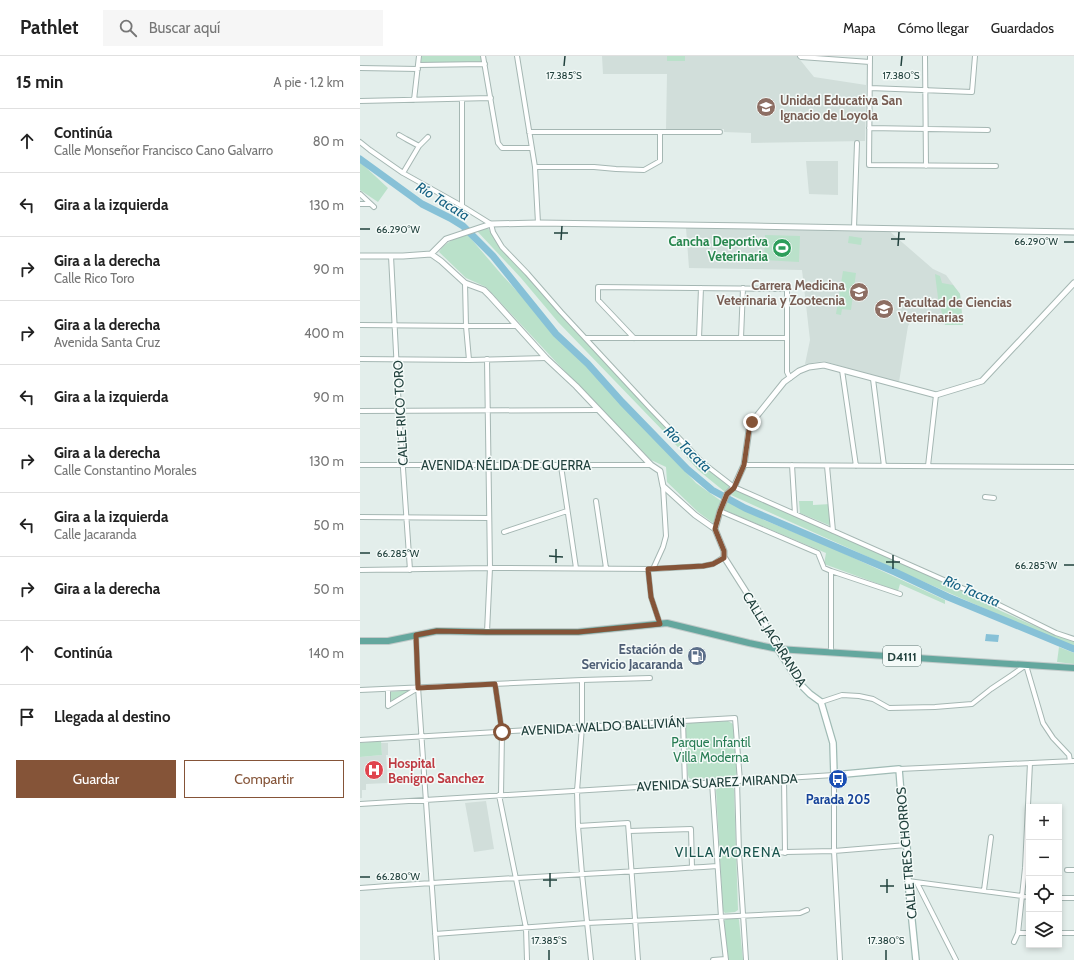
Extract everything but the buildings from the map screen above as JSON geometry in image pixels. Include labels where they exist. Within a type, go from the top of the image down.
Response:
[{"type":"main road","name":"D4111","points":[[360,641],[388,641],[437,631],[578,632],[667,623],[778,649],[1074,668]]},
{"type":"main road","name":"CALLE JACARANDA","points":[[778,649],[801,685],[821,702]]},
{"type":"main road","points":[[821,702],[833,743],[834,775]]},
{"type":"main road","name":"AVENIDA SUAREZ MIRANDA","points":[[834,775],[899,769]]},
{"type":"main road","name":"CALLE TRES CHORROS","points":[[899,769],[903,820],[907,845],[908,881],[916,960]]},
{"type":"street","points":[[414,100],[419,56]]},
{"type":"street","points":[[483,56],[498,143],[502,148],[532,148]]},
{"type":"street","points":[[517,56],[535,167],[538,223]]},
{"type":"street","points":[[800,56],[870,62]]},
{"type":"street","points":[[870,56],[869,165],[996,166]]},
{"type":"street","points":[[925,56],[926,166]]},
{"type":"street","points":[[870,88],[972,92],[975,56]]},
{"type":"street","points":[[360,68],[485,64]]},
{"type":"street","points":[[360,101],[491,98]]},
{"type":"street","points":[[462,99],[462,206]]},
{"type":"street","points":[[869,128],[988,130]]},
{"type":"street","points":[[529,132],[720,132]]},
{"type":"street","points":[[535,167],[594,167],[644,170],[660,161],[660,132]]},
{"type":"street","points":[[399,135],[419,146]]},
{"type":"street","points":[[403,173],[419,146],[428,137]]},
{"type":"street","points":[[360,142],[403,173],[491,224],[493,232],[502,247],[561,312],[699,459],[734,488],[989,600],[1056,633],[1074,639]]},
{"type":"street","points":[[854,228],[857,144]]},
{"type":"street","points":[[360,194],[372,205],[360,204]]},
{"type":"street","points":[[431,254],[446,238],[491,224],[538,223],[1074,232]]},
{"type":"street","points":[[360,256],[431,254],[442,261],[465,284],[484,290],[546,358],[576,386],[651,466],[660,471],[663,486],[666,536],[663,547],[653,569]]},
{"type":"street","name":"CALLE RICO TORO","points":[[391,256],[402,465],[410,570]]},
{"type":"street","points":[[663,486],[695,515],[715,529],[726,497],[734,488],[744,465],[749,430],[752,422],[784,382],[799,371],[809,367],[824,365],[936,395],[982,382],[1074,283]]},
{"type":"street","points":[[465,284],[466,326],[469,360]]},
{"type":"street","points":[[634,338],[598,300],[598,287],[787,289],[787,372],[790,378]]},
{"type":"street","points":[[699,338],[701,288]]},
{"type":"street","points":[[741,338],[743,288]]},
{"type":"street","points":[[360,325],[516,326]]},
{"type":"street","points":[[586,338],[787,338]]},
{"type":"street","points":[[360,359],[469,360],[546,358]]},
{"type":"street","points":[[487,359],[490,568],[487,632]]},
{"type":"street","points":[[842,370],[856,466]]},
{"type":"street","points":[[873,379],[884,466]]},
{"type":"street","points":[[928,466],[936,395]]},
{"type":"street","points":[[360,411],[598,410]]},
{"type":"street","name":"AVENIDA NÉLIDA DE GUERRA","points":[[360,465],[651,466]]},
{"type":"street","points":[[744,465],[1074,468]]},
{"type":"street","points":[[561,466],[576,568]]},
{"type":"street","points":[[792,466],[795,514]]},
{"type":"street","points":[[827,466],[833,531]]},
{"type":"street","points":[[985,497],[994,498]]},
{"type":"street","points":[[596,501],[606,568]]},
{"type":"street","points":[[504,532],[567,511]]},
{"type":"street","points":[[720,511],[818,553],[824,568],[900,594]]},
{"type":"street","points":[[360,517],[489,518]]},
{"type":"street","name":"CALLE JACARANDA","points":[[715,529],[724,551],[724,558],[759,612],[778,649]]},
{"type":"street","points":[[360,570],[490,568],[653,569],[703,566],[713,564],[724,558]]},
{"type":"street","points":[[648,569],[651,597],[660,624]]},
{"type":"street","points":[[831,571],[831,652]]},
{"type":"street","points":[[416,635],[421,736],[437,960]]},
{"type":"street","points":[[821,702],[842,695],[873,699],[890,708],[972,704],[1026,665],[1043,723],[1053,738],[1069,755],[1072,761]]},
{"type":"street","points":[[360,690],[650,678]]},
{"type":"street","points":[[582,680],[582,727],[577,791],[578,826],[591,960]]},
{"type":"street","points":[[495,684],[502,732],[500,795],[526,928],[528,960]]},
{"type":"street","points":[[388,689],[388,706],[418,688]]},
{"type":"street","name":"AVENIDA WALDO BALLIVIÁN","points":[[360,740],[735,718],[738,781]]},
{"type":"street","points":[[682,721],[685,784]]},
{"type":"street","name":"AVENIDA SUAREZ MIRANDA","points":[[899,769],[1072,761]]},
{"type":"street","points":[[1014,942],[1018,933],[1025,868],[1030,763]]},
{"type":"street","points":[[834,775],[834,851],[840,960]]},
{"type":"street","name":"AVENIDA SUAREZ MIRANDA","points":[[360,804],[834,775]]},
{"type":"street","points":[[784,778],[785,853]]},
{"type":"street","points":[[738,781],[739,854],[746,960]]},
{"type":"street","points":[[712,782],[721,917],[726,960],[713,960]]},
{"type":"street","points":[[578,826],[628,823],[638,960]]},
{"type":"street","points":[[629,831],[691,829],[692,868]]},
{"type":"street","points":[[984,890],[991,837]]},
{"type":"street","points":[[739,854],[834,851],[907,845]]},
{"type":"street","points":[[360,888],[717,866]]},
{"type":"street","points":[[1068,870],[1074,870]]},
{"type":"street","points":[[908,881],[984,890],[1026,897]]},
{"type":"street","points":[[917,883],[956,960]]},
{"type":"street","points":[[1062,898],[1074,898]]},
{"type":"street","points":[[435,934],[587,923],[800,913],[807,910]]},
{"type":"street","points":[[1018,933],[1026,933]]},
{"type":"street","points":[[1062,933],[1074,933]]},
{"type":"shaded area","name":"Unidad Educativa San Ignacio de Loyola","points":[[602,56],[797,56],[814,77],[866,85],[865,141],[751,143],[751,133],[724,132],[724,129],[666,129],[667,74],[603,74]]},
{"type":"shaded area","points":[[806,161],[838,161],[838,195],[809,194]]},
{"type":"shaded area","name":"Facultad de Ciencias Veterinarias","points":[[686,228],[888,230],[933,269],[946,275],[960,294],[963,325],[910,323],[908,326],[899,382],[824,361],[805,364],[810,340],[802,270],[689,268]]},
{"type":"shaded area","name":"Hospital Benigno Sanchez","points":[[381,743],[388,743],[388,755],[386,755],[388,783],[366,784],[366,790],[362,790],[362,798],[360,798],[360,757],[382,755]]},
{"type":"shaded area","points":[[486,801],[494,849],[474,852],[465,803]]},
{"type":"green space","points":[[422,56],[482,56],[483,62],[421,63]]},
{"type":"green space","points":[[667,56],[685,56],[685,61],[667,61]]},
{"type":"green space","points":[[360,162],[388,188],[378,202],[360,190]]},
{"type":"green space","points":[[488,228],[500,248],[526,274],[558,312],[700,463],[731,487],[725,492],[698,470],[668,436],[558,322],[521,278],[477,231]]},
{"type":"green space","points":[[467,234],[502,275],[696,483],[721,501],[713,523],[698,512],[667,482],[666,467],[651,460],[486,287],[466,278],[439,252],[448,243]]},
{"type":"green space","name":"Cancha Deportiva Veterinaria","points":[[765,235],[800,236],[799,262],[764,260]]},
{"type":"green space","points":[[849,236],[862,238],[861,245],[848,243]]},
{"type":"green space","points":[[843,271],[856,273],[851,310],[842,309],[841,315],[836,314]]},
{"type":"green space","points":[[935,274],[940,276],[942,283],[953,285],[960,294],[963,325],[945,325],[938,298]]},
{"type":"green space","points":[[736,490],[956,588],[1001,611],[1055,635],[1074,641],[1074,648],[731,495]]},
{"type":"green space","points":[[727,501],[764,520],[830,547],[945,600],[945,604],[900,584],[898,591],[824,564],[826,553],[724,510]]},
{"type":"green space","points":[[799,501],[813,501],[813,505],[831,504],[831,526],[800,513]]},
{"type":"green space","points":[[1059,647],[1074,653],[1074,664],[1057,662]]},
{"type":"green space","points":[[411,690],[393,702],[389,700],[391,692]]},
{"type":"green space","name":"Parque Infantil Villa Moderna","points":[[728,721],[733,724],[737,773],[734,777],[689,778],[685,727],[687,724]]},
{"type":"green space","points":[[381,741],[382,755],[360,757],[360,743]]},
{"type":"green space","points":[[720,786],[731,786],[734,789],[738,910],[735,912],[725,913],[723,911],[716,790]]},
{"type":"green space","points":[[738,918],[743,960],[728,960],[724,921],[726,919]]},
{"type":"water","points":[[986,634],[999,635],[998,642],[985,641]]},
{"type":"waterway","name":"Río Tacata","points":[[360,159],[422,204],[463,226],[493,256],[556,334],[588,364],[622,402],[687,469],[712,490],[745,508],[895,572],[948,597],[1074,649]]},
{"type":"place","name":"Unidad Educativa San Ignacio de Loyola","points":[[766,107]]},
{"type":"place","name":"Cancha Deportiva Veterinaria","points":[[782,248]]},
{"type":"place","name":"Carrera Medicina Veterinaria y Zootecnia","points":[[859,292]]},
{"type":"place","name":"Facultad de Ciencias Veterinarias","points":[[884,309]]},
{"type":"place","name":"Estación de Servicio Jacaranda","points":[[697,656]]},
{"type":"place","name":"Hospital Benigno Sanchez","points":[[374,770]]},
{"type":"place","name":"Parada 205","points":[[838,779]]},
{"type":"district","name":"VILLA MORENA","points":[[728,852]]},
{"type":"route","points":[[502,732],[495,684],[418,688],[416,635],[437,631],[601,631],[660,624],[651,597],[648,569],[703,566],[713,564],[724,558],[724,551],[715,529],[727,494],[734,488],[744,465],[749,430],[752,422]]}]
